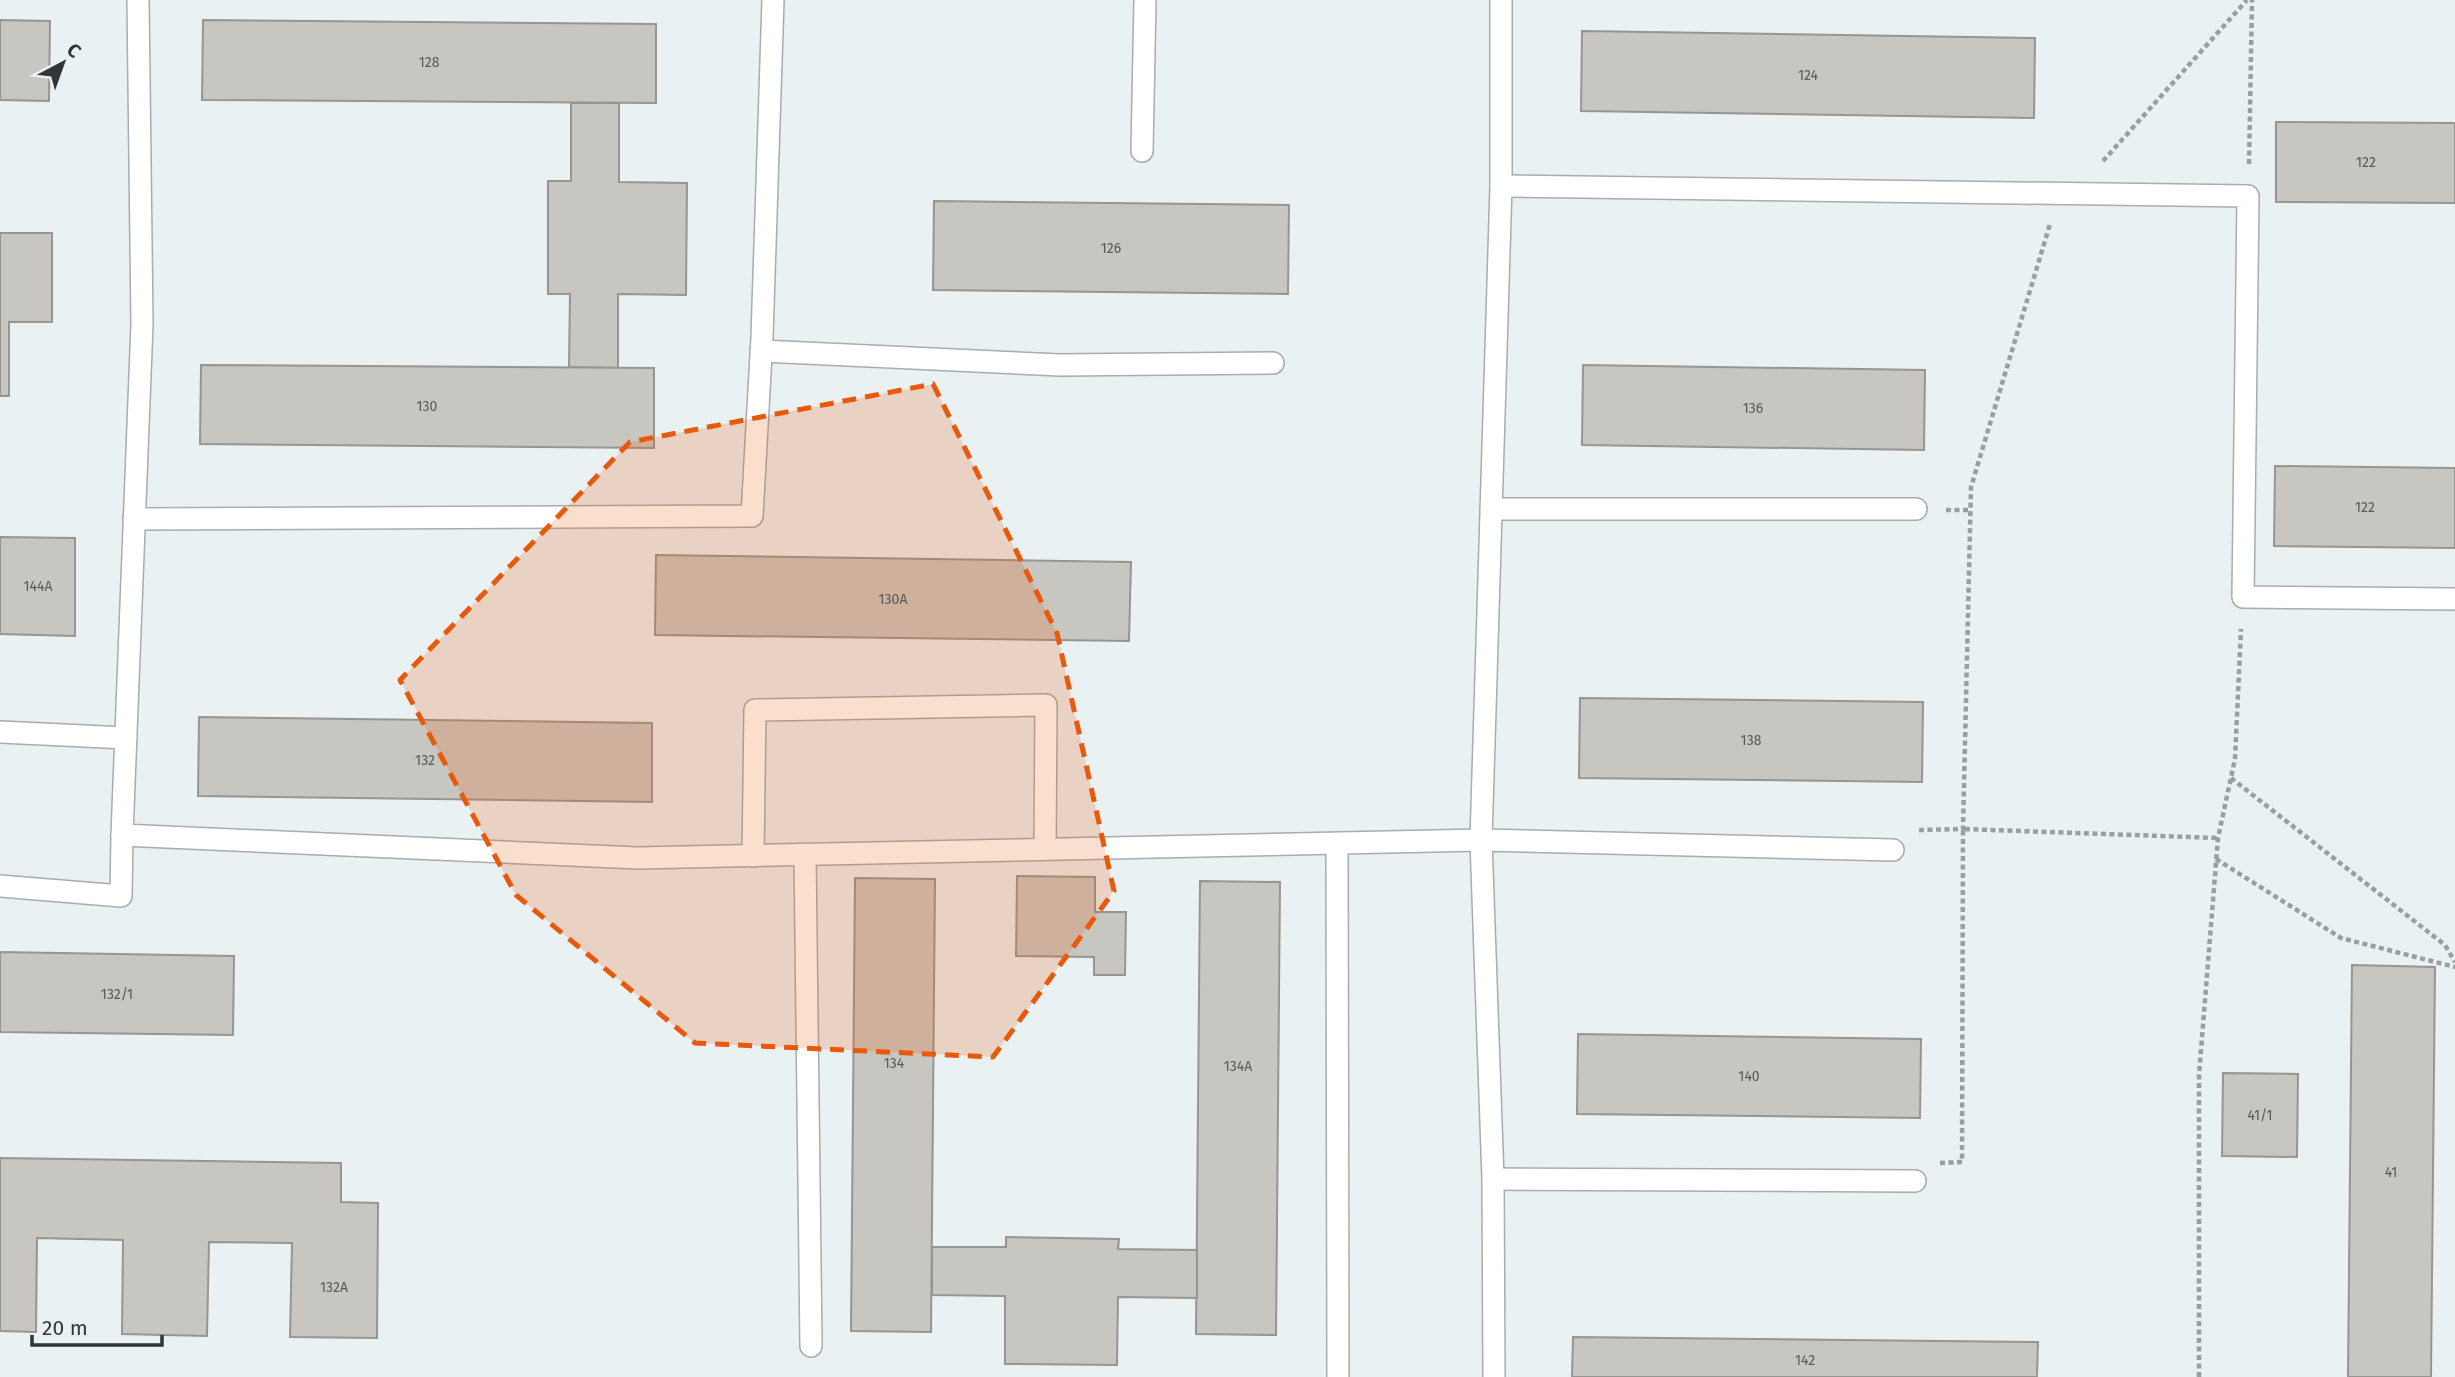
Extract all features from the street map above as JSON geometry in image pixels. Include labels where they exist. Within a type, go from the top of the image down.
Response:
[{"type":"lane","points":[[0,886],[121,896],[142,324],[138,0]]},
{"type":"lane","points":[[134,519],[752,516],[761,351],[772,0]]},
{"type":"lane","points":[[1142,151],[1146,0]]},
{"type":"lane","points":[[1494,1377],[1493,1179],[1481,840],[1501,186],[1501,0]]},
{"type":"lane","points":[[1501,186],[2248,196],[2243,597],[2455,599]]},
{"type":"lane","points":[[761,351],[1060,365],[1273,363]]},
{"type":"lane","points":[[1491,509],[1916,509]]},
{"type":"lane","points":[[753,856],[755,710],[1046,705],[1045,849]]},
{"type":"lane","points":[[0,732],[126,738]]},
{"type":"lane","points":[[122,835],[638,858],[1481,840],[1894,850]]},
{"type":"lane","points":[[1337,844],[1338,1377]]},
{"type":"lane","points":[[805,855],[811,1346]]},
{"type":"lane","points":[[1493,1179],[1915,1181]]},
{"type":"path","points":[[1915,1181],[1923,1164],[1962,1162],[1962,829],[1971,487],[2066,193],[2250,0]]},
{"type":"path","points":[[2248,196],[2250,0]]},
{"type":"path","points":[[2199,1377],[2199,1075],[2218,838],[2235,759],[2243,597]]},
{"type":"path","points":[[2231,778],[2445,945],[2455,964]]},
{"type":"path","points":[[1894,850],[1899,830],[1962,829],[2218,838]]},
{"type":"path","points":[[2216,859],[2341,938],[2455,964]]},
{"type":"highlighted area","points":[[933,384],[1057,633],[1114,891],[993,1057],[695,1043],[516,895],[400,680],[630,442]]},
{"type":"building","points":[[0,20],[50,21],[49,101],[0,100]]},
{"type":"building","points":[[203,20],[656,24],[656,103],[202,100]]},
{"type":"building","points":[[1582,31],[2035,38],[2034,118],[1581,111]]},
{"type":"building","points":[[571,103],[619,103],[619,182],[687,183],[686,295],[618,294],[618,368],[569,367],[570,294],[548,294],[548,181],[571,181]]},
{"type":"building","points":[[2276,122],[2455,123],[2455,203],[2276,202]]},
{"type":"building","points":[[934,201],[1289,205],[1288,294],[933,290]]},
{"type":"building","points":[[0,233],[52,233],[52,322],[9,322],[9,396],[0,396]]},
{"type":"building","points":[[201,365],[654,368],[654,448],[200,444]]},
{"type":"building","points":[[1583,365],[1925,370],[1924,450],[1582,445]]},
{"type":"building","points":[[2275,466],[2455,468],[2455,548],[2274,546]]},
{"type":"building","points":[[0,537],[75,538],[75,636],[0,634]]},
{"type":"building","points":[[656,555],[1131,562],[1129,641],[655,635]]},
{"type":"building","points":[[1580,698],[1923,702],[1922,782],[1579,778]]},
{"type":"building","points":[[199,717],[652,723],[652,802],[198,796]]},
{"type":"building","points":[[1017,876],[1095,877],[1095,912],[1126,912],[1125,975],[1094,975],[1094,957],[1016,956]]},
{"type":"building","points":[[855,878],[935,879],[931,1332],[851,1331]]},
{"type":"building","points":[[1200,881],[1280,882],[1276,1335],[1196,1334]]},
{"type":"building","points":[[0,952],[234,956],[233,1035],[0,1032]]},
{"type":"building","points":[[2352,965],[2435,967],[2431,1377],[2348,1377]]},
{"type":"building","points":[[1578,1034],[1921,1039],[1920,1118],[1577,1114]]},
{"type":"building","points":[[2223,1073],[2298,1074],[2297,1157],[2222,1156]]},
{"type":"building","points":[[0,1158],[341,1163],[341,1202],[378,1203],[377,1338],[290,1337],[292,1243],[209,1242],[207,1336],[122,1334],[123,1240],[37,1238],[36,1332],[0,1331]]},
{"type":"building","points":[[1006,1237],[1119,1239],[1118,1249],[1197,1250],[1197,1298],[1118,1297],[1117,1365],[1005,1364],[1005,1296],[932,1295],[932,1247],[1006,1247]]},
{"type":"building","points":[[1573,1337],[2038,1342],[2037,1377],[1572,1377]]}]
